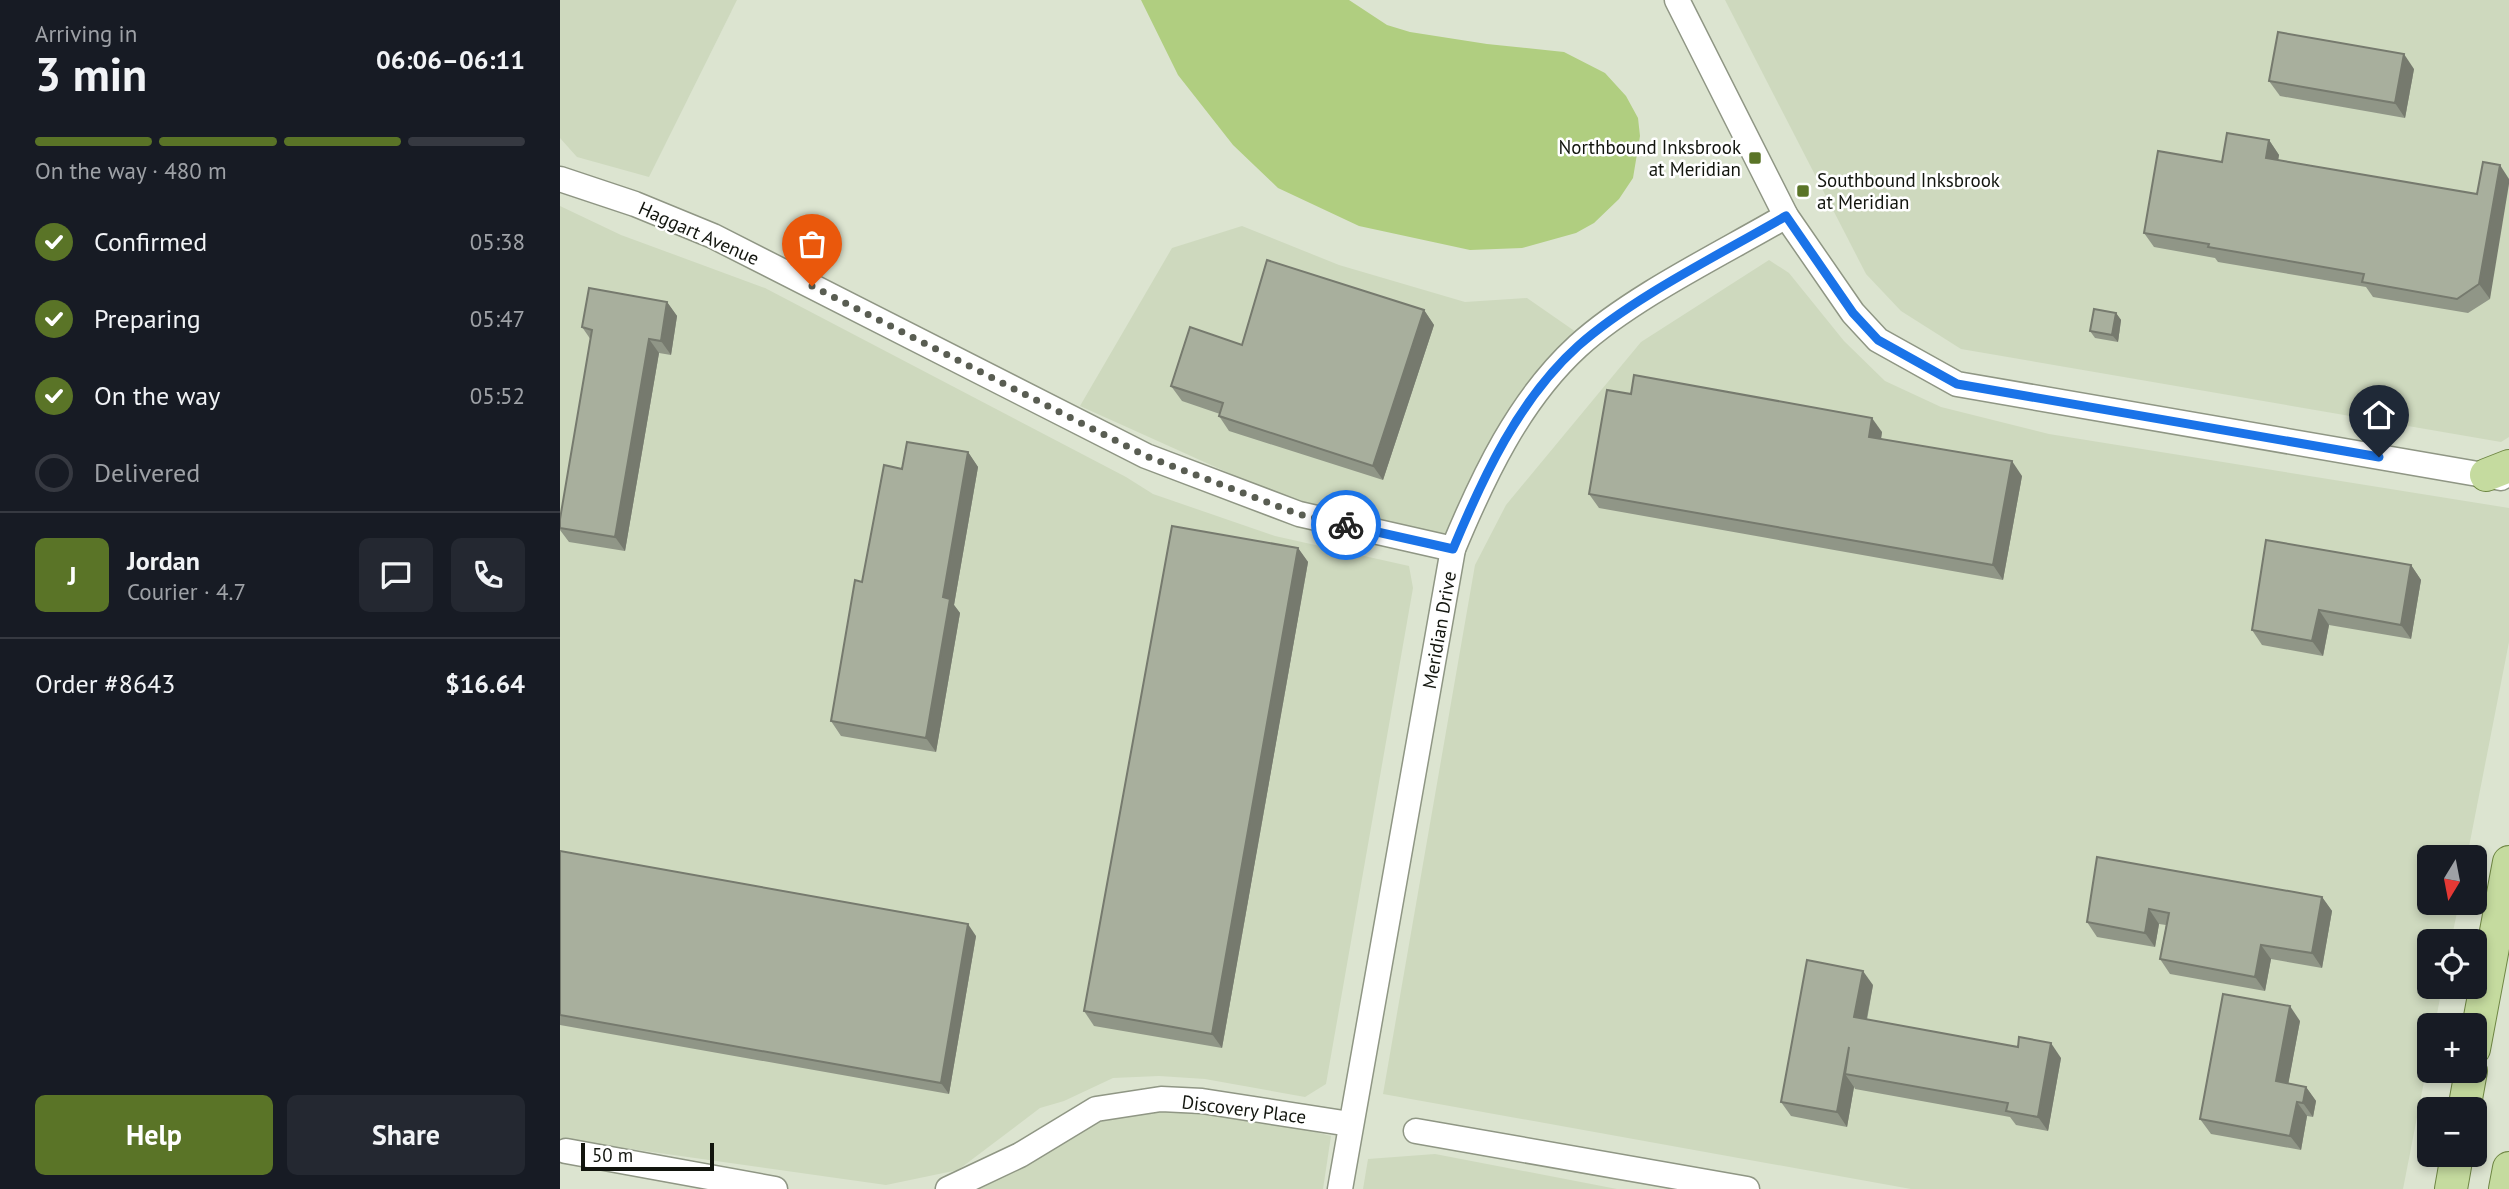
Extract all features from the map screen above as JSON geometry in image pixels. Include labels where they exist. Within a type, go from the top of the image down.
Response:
[{"type":"main road","points":[[2481,1013],[2509,862]]},
{"type":"main road","points":[[2451,1189],[2455,1167]]},
{"type":"main road","points":[[2505,1189],[2509,1168]]},
{"type":"street","points":[[1677,0],[1786,216],[1853,313],[1878,340],[1957,384],[2501,473]]},
{"type":"street","name":"Haggart Avenue","points":[[560,179],[635,204],[713,236],[1146,456],[1298,514],[1453,549]]},
{"type":"street","name":"Meridian Drive","points":[[1340,1189],[1453,549],[1472,505],[1508,435],[1540,387],[1578,346],[1621,313],[1786,216]]},
{"type":"street","name":"Discovery Place","points":[[948,1189],[1020,1155],[1096,1109],[1161,1099],[1202,1101],[1350,1124]]},
{"type":"street","points":[[1416,1131],[1747,1189]]},
{"type":"street","points":[[566,1151],[775,1189]]},
{"type":"shaded area","points":[[560,0],[737,0],[649,177],[577,157],[560,138]]},
{"type":"shaded area","points":[[1141,0],[1349,0],[1387,25],[1410,32],[1564,52],[1605,73],[1626,96],[1638,118],[1640,136],[1633,178],[1619,199],[1594,223],[1576,233],[1522,248],[1470,250],[1359,226],[1278,188],[1233,145],[1178,75]]},
{"type":"shaded area","points":[[1725,0],[2509,0],[2509,437],[2501,442],[1961,349],[1901,311],[1866,274]]},
{"type":"shaded area","points":[[560,206],[621,235],[765,288],[1126,477],[1153,494],[1275,536],[1409,566],[1413,588],[1326,1084],[1305,1097],[1205,1079],[1159,1076],[1113,1078],[1064,1101],[1040,1108],[958,1170],[886,1185],[560,1139]]},
{"type":"shaded area","points":[[1242,226],[1339,265],[1465,302],[1527,298],[1576,332],[1525,388],[1449,540],[1302,506],[1080,406],[1172,248]]},
{"type":"shaded area","points":[[1769,260],[1789,273],[1844,341],[1885,381],[1941,407],[2049,434],[2509,508],[2509,642],[2469,845],[2417,845],[2417,915],[2456,915],[2454,929],[2417,929],[2417,999],[2440,999],[2437,1013],[2417,1013],[2417,1083],[2424,1083],[2421,1097],[2417,1097],[2417,1117],[2403,1189],[1911,1189],[1383,1094],[1475,565],[1506,505],[1641,342]]},
{"type":"shaded area","points":[[1167,1108],[1246,1114],[1331,1136],[1323,1189],[975,1189],[1097,1119]]},
{"type":"shaded area","points":[[1435,1154],[1617,1189],[1363,1189],[1368,1159]]},
{"type":"building","points":[[2278,32],[2404,54],[2395,103],[2269,81]]},
{"type":"building","points":[[2227,133],[2269,140],[2266,158],[2477,194],[2483,162],[2500,165],[2479,284],[2457,299],[2362,282],[2364,274],[2144,233],[2158,151],[2222,162]]},
{"type":"building","points":[[1267,260],[1424,310],[1373,466],[1219,416],[1223,403],[1171,386],[1190,327],[1242,345]]},
{"type":"building","points":[[589,288],[667,302],[661,341],[649,339],[615,537],[560,528],[592,330],[582,327]]},
{"type":"building","points":[[2094,309],[2116,313],[2112,335],[2090,331]]},
{"type":"building","points":[[1634,375],[1872,418],[1869,437],[2012,461],[1993,565],[1589,494],[1607,390],[1631,394]]},
{"type":"building","points":[[907,442],[968,452],[943,597],[950,599],[926,738],[831,721],[855,580],[862,582],[884,465],[902,469]]},
{"type":"building","points":[[1172,526],[1298,548],[1212,1034],[1084,1011]]},
{"type":"building","points":[[2266,540],[2411,565],[2401,625],[2319,610],[2312,641],[2252,630]]},
{"type":"building","points":[[560,851],[968,924],[941,1083],[560,1015]]},
{"type":"building","points":[[2097,857],[2322,897],[2312,953],[2261,945],[2255,977],[2160,959],[2169,913],[2149,909],[2145,933],[2087,922]]},
{"type":"building","points":[[1807,960],[1863,971],[1854,1017],[2018,1047],[2019,1037],[2051,1043],[2038,1117],[2006,1111],[2008,1103],[1845,1074],[1849,1047],[1837,1112],[1781,1102]]},
{"type":"building","points":[[2223,994],[2290,1006],[2276,1081],[2306,1087],[2303,1103],[2297,1102],[2290,1136],[2200,1119]]},
{"type":"way so far","points":[[812,286],[1146,456],[1298,514],[1346,525]]},
{"type":"place","name":"Northbound Inksbrook at Meridian","points":[[1755,158]]},
{"type":"place","name":"Southbound Inksbrook at Meridian","points":[[1803,191]]},
{"type":"route","points":[[1346,525],[1453,549],[1508,435],[1540,387],[1578,346],[1621,313],[1786,216],[1853,313],[1878,340],[1957,384],[2379,457]]}]
